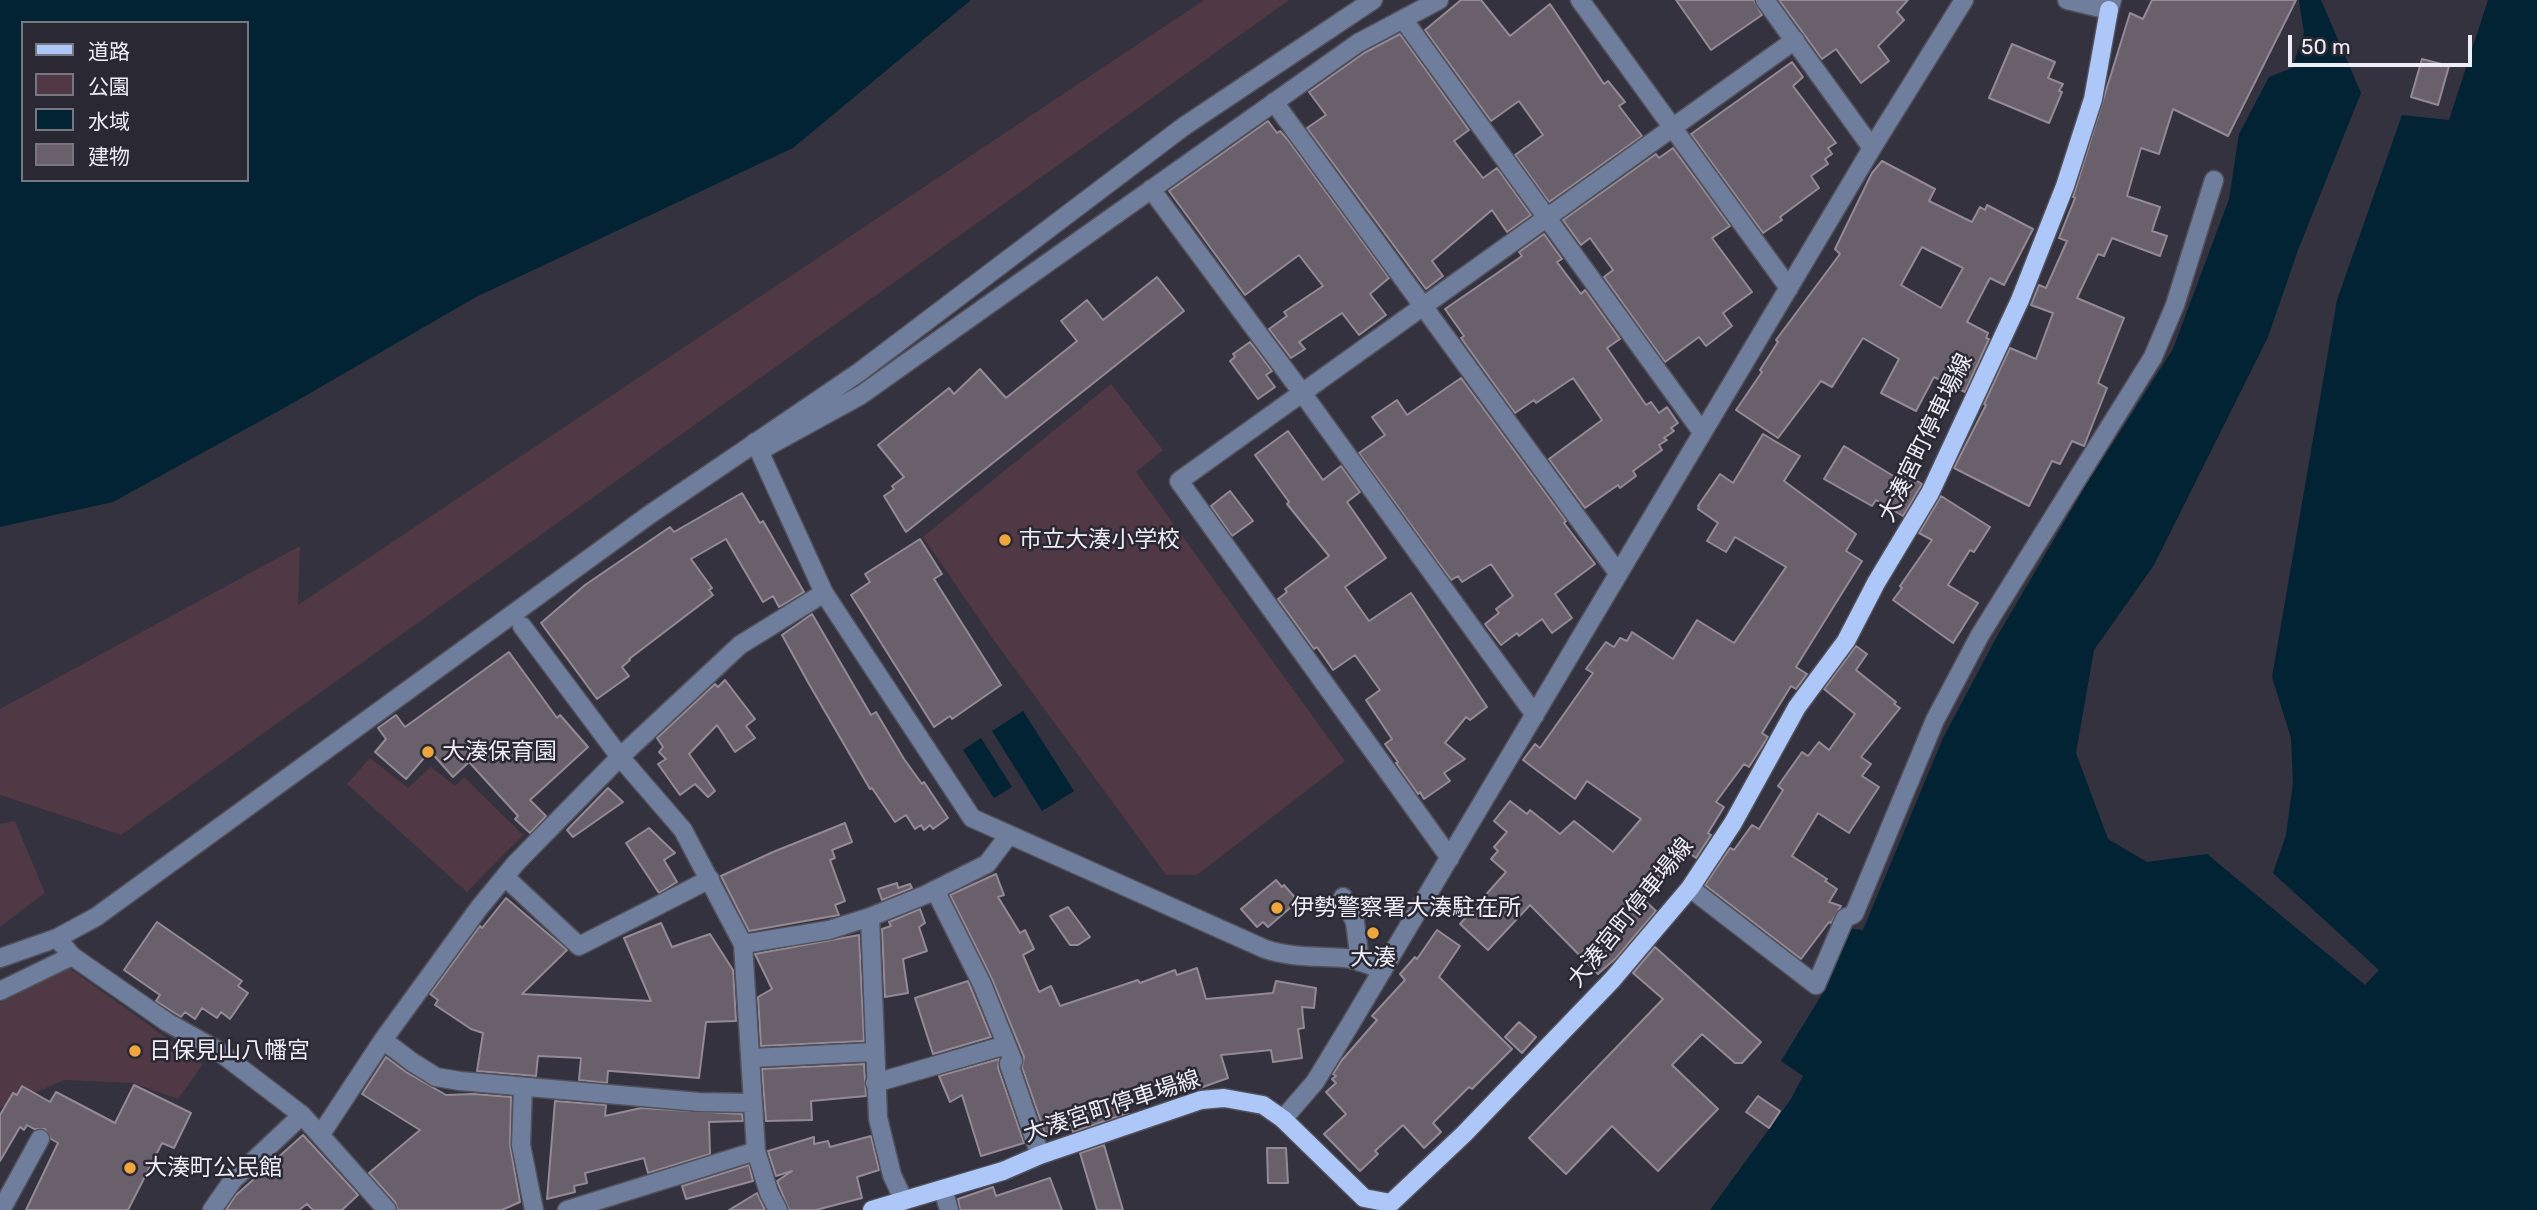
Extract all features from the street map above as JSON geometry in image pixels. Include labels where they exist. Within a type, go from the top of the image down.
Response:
[{"type":"main road","name":"大湊宮町停車場線","points":[[872,1210],[1003,1171],[1040,1155],[1201,1100],[1224,1098],[1263,1105],[1283,1119],[1364,1198],[1391,1203],[1464,1134],[1603,990],[1690,888],[1733,822],[1797,707],[1846,641],[1930,493],[2020,300],[2065,186],[2093,99],[2110,5]]},
{"type":"street","points":[[0,958],[57,938],[96,917],[638,523],[757,446],[858,373],[1183,127],[1373,0]]},
{"type":"street","points":[[757,446],[861,396],[1358,43],[1440,0]]},
{"type":"street","points":[[1580,0],[1789,288]]},
{"type":"street","points":[[1765,0],[1872,148]]},
{"type":"street","points":[[1283,1119],[1315,1082],[1872,148],[1964,0]]},
{"type":"street","points":[[2067,0],[2110,5]]},
{"type":"street","points":[[1403,19],[1702,432]]},
{"type":"street","points":[[1451,858],[1179,481],[1795,40]]},
{"type":"street","points":[[1274,102],[1618,573]]},
{"type":"street","points":[[1690,888],[1816,985],[1844,918],[1854,914],[1935,720],[1980,635],[2153,357],[2175,305],[2214,180]]},
{"type":"street","points":[[1151,189],[1535,715]]},
{"type":"street","points":[[757,446],[824,593],[972,818],[1265,949],[1280,954],[1318,959],[1347,958],[1383,970]]},
{"type":"street","points":[[321,1134],[383,1040],[479,908],[505,877],[620,757],[740,645],[824,593]]},
{"type":"street","points":[[522,626],[620,757],[683,830],[743,944],[756,1151],[769,1193],[778,1210]]},
{"type":"street","points":[[743,944],[829,930],[870,917],[935,890],[986,864],[1009,835]]},
{"type":"street","points":[[505,877],[579,946],[710,879]]},
{"type":"street","points":[[935,890],[982,984],[1009,1053],[1009,1064],[1040,1155]]},
{"type":"street","points":[[1343,897],[1354,922],[1360,962]]},
{"type":"street","points":[[870,917],[878,1118],[892,1175],[904,1201]]},
{"type":"street","points":[[57,938],[72,956],[167,1022],[217,1050],[302,1115],[387,1210]]},
{"type":"street","points":[[0,991],[72,956]]},
{"type":"street","points":[[383,1040],[436,1077],[699,1102],[753,1102]]},
{"type":"street","points":[[751,1058],[874,1052]]},
{"type":"street","points":[[875,1083],[1009,1053]]},
{"type":"street","points":[[523,1087],[521,1145],[534,1210]]},
{"type":"street","points":[[212,1210],[233,1180],[302,1115]]},
{"type":"street","points":[[1,1210],[40,1139]]},
{"type":"street","points":[[567,1210],[756,1151]]},
{"type":"street","points":[[943,1189],[949,1210]]},
{"type":"green space","points":[[1204,0],[1289,0],[121,835],[0,795],[0,709],[300,546],[298,605]]},
{"type":"green space","points":[[1111,384],[1163,450],[1136,472],[1345,761],[1197,875],[1166,875],[993,639],[923,537]]},
{"type":"green space","points":[[370,758],[408,788],[431,767],[455,786],[464,777],[523,835],[467,892],[347,784]]},
{"type":"green space","points":[[15,821],[45,893],[0,927],[0,824]]},
{"type":"green space","points":[[68,967],[203,1064],[178,1099],[133,1083],[64,1080],[0,1108],[0,1003]]},
{"type":"water","points":[[0,0],[971,0],[793,148],[476,297],[293,403],[113,502],[0,527]]},
{"type":"water","points":[[2299,0],[2321,0],[2361,93],[2298,250],[2268,337],[2154,565],[2094,650],[2076,753],[2108,839],[2147,862],[2207,854],[2365,985],[2379,970],[2273,873],[2286,835],[2293,783],[2291,738],[2272,677],[2337,300],[2402,115],[2449,120],[2488,0],[2537,0],[2537,1210],[1710,1210],[1791,1099],[1803,1076],[1781,1061],[1821,996],[1847,928],[1863,930],[1943,738],[1995,640],[2086,485],[2173,349],[2229,199],[2239,134],[2269,77],[2292,68],[2304,33]]},
{"type":"water","points":[[1023,711],[1074,791],[1042,811],[992,731]]},
{"type":"water","points":[[981,738],[1012,787],[994,798],[963,750]]},
{"type":"building","points":[[1461,0],[1481,0],[1510,36],[1550,4],[1604,84],[1608,81],[1625,102],[1619,106],[1642,136],[1549,202],[1515,155],[1543,135],[1519,101],[1491,121],[1425,30]]},
{"type":"building","points":[[1676,0],[1754,0],[1762,15],[1711,50]]},
{"type":"building","points":[[1779,0],[1908,0],[1897,12],[1904,20],[1878,46],[1889,61],[1861,83],[1836,49],[1822,59]]},
{"type":"building","points":[[2152,0],[2296,0],[2228,136],[2173,109],[2159,154],[2141,148],[2127,196],[2160,207],[2152,231],[2167,236],[2160,256],[2112,238],[2104,256],[2098,254],[2077,298],[2124,318],[2098,383],[2107,388],[2084,446],[2072,441],[2060,464],[2052,461],[2029,506],[1954,468],[1986,405],[1984,404],[2010,348],[2036,359],[2053,313],[2031,305],[2039,285],[2046,288],[2067,241],[2059,238],[2075,198],[2073,197],[2130,13],[2143,19]]},
{"type":"building","points":[[1400,34],[1469,130],[1454,141],[1483,178],[1497,168],[1531,215],[1507,232],[1492,210],[1432,261],[1443,276],[1426,289],[1307,128],[1326,115],[1309,92],[1364,53]]},
{"type":"building","points":[[2012,44],[2055,62],[2048,78],[2063,84],[2049,123],[1989,98]]},
{"type":"building","points":[[2422,59],[2449,66],[2438,105],[2411,97]]},
{"type":"building","points":[[1792,62],[1803,77],[1793,86],[1836,143],[1828,148],[1832,154],[1825,159],[1828,164],[1811,176],[1819,188],[1763,233],[1691,134]]},
{"type":"building","points":[[1268,121],[1277,133],[1280,131],[1288,140],[1389,278],[1370,294],[1386,315],[1359,335],[1342,313],[1299,342],[1305,349],[1291,358],[1269,329],[1287,316],[1284,312],[1323,286],[1299,255],[1245,295],[1169,191]]},
{"type":"building","points":[[1673,148],[1730,226],[1712,238],[1752,292],[1723,313],[1732,326],[1706,346],[1699,337],[1665,362],[1604,277],[1613,270],[1590,238],[1581,245],[1563,220],[1656,154],[1659,158]]},
{"type":"building","points":[[1882,161],[1935,189],[1929,201],[1972,222],[1980,207],[1985,210],[1987,205],[2033,229],[2004,285],[1990,278],[1967,322],[1988,333],[1986,338],[1989,339],[1965,392],[1934,377],[1916,411],[1881,393],[1899,359],[1863,338],[1832,387],[1821,381],[1778,438],[1736,410],[1762,372],[1760,370],[1778,342],[1776,340],[1840,254],[1835,249],[1872,173]],"holes":[[[1922,247],[1963,268],[1941,308],[1901,285]]]},
{"type":"building","points":[[1544,234],[1562,259],[1557,262],[1581,294],[1585,290],[1620,339],[1607,348],[1646,405],[1651,402],[1659,413],[1667,407],[1678,423],[1671,428],[1674,431],[1664,438],[1667,440],[1659,445],[1662,450],[1633,471],[1636,476],[1585,508],[1549,459],[1602,420],[1573,378],[1536,403],[1534,400],[1515,413],[1461,338],[1464,336],[1445,309],[1522,256],[1519,252]]},
{"type":"building","points":[[1157,277],[1184,311],[906,532],[884,496],[904,477],[878,445],[949,388],[954,394],[980,369],[1006,398],[1077,341],[1061,321],[1087,300],[1103,320]]},
{"type":"building","points":[[1250,342],[1272,371],[1266,375],[1275,387],[1258,399],[1230,361],[1235,357],[1233,354]]},
{"type":"building","points":[[1461,378],[1595,564],[1555,594],[1572,618],[1552,633],[1542,619],[1501,645],[1485,624],[1499,613],[1496,609],[1513,596],[1491,564],[1462,582],[1458,576],[1451,580],[1359,453],[1385,435],[1372,417],[1397,400],[1407,415]]},
{"type":"building","points":[[1288,431],[1323,480],[1341,466],[1360,492],[1347,502],[1386,558],[1345,587],[1369,621],[1411,593],[1487,707],[1470,720],[1466,717],[1445,743],[1465,759],[1444,773],[1450,781],[1424,799],[1385,744],[1392,739],[1366,700],[1380,690],[1355,655],[1333,670],[1317,647],[1314,649],[1278,599],[1287,592],[1285,589],[1329,556],[1287,504],[1289,502],[1255,455]]},
{"type":"building","points":[[1763,434],[1800,456],[1784,481],[1856,534],[1846,551],[1862,561],[1796,667],[1807,674],[1796,689],[1791,686],[1762,733],[1768,737],[1749,767],[1744,764],[1716,802],[1724,807],[1696,858],[1679,846],[1657,874],[1661,877],[1643,899],[1656,911],[1616,958],[1598,974],[1530,905],[1488,950],[1460,924],[1506,872],[1491,859],[1498,851],[1494,847],[1507,832],[1494,821],[1510,801],[1527,814],[1530,810],[1560,834],[1574,821],[1613,852],[1641,819],[1587,781],[1575,799],[1523,760],[1535,744],[1540,748],[1593,673],[1586,669],[1606,642],[1614,647],[1620,638],[1627,641],[1632,632],[1673,659],[1697,620],[1734,643],[1786,567],[1735,537],[1726,552],[1707,541],[1718,523],[1698,509],[1720,474],[1733,483]]},
{"type":"building","points":[[1844,446],[1895,477],[1899,470],[1922,484],[1903,516],[1876,500],[1872,506],[1824,479]]},
{"type":"building","points":[[1230,491],[1253,521],[1232,536],[1211,506]]},
{"type":"building","points":[[742,493],[760,523],[763,521],[804,592],[779,607],[773,596],[763,602],[726,539],[691,559],[712,588],[709,590],[713,595],[629,659],[622,667],[629,676],[597,699],[541,623],[585,585],[670,527],[674,532]]},
{"type":"building","points":[[1941,496],[1990,527],[1974,552],[1970,550],[1948,585],[1978,603],[1953,643],[1893,600],[1932,540],[1919,533]]},
{"type":"building","points":[[920,539],[942,574],[934,579],[1001,685],[952,719],[950,716],[934,727],[851,595],[870,582],[865,574]]},
{"type":"building","points":[[812,614],[871,715],[876,712],[904,759],[922,784],[924,782],[948,818],[933,829],[930,825],[924,830],[921,825],[915,829],[906,815],[895,822],[872,788],[870,789],[809,684],[782,635]]},
{"type":"building","points":[[1856,646],[1867,654],[1856,670],[1900,708],[1861,757],[1871,764],[1862,776],[1879,787],[1849,833],[1818,813],[1792,856],[1827,879],[1825,881],[1837,889],[1829,902],[1841,906],[1831,923],[1829,922],[1801,959],[1705,885],[1730,848],[1734,850],[1752,825],[1759,829],[1783,790],[1778,786],[1802,752],[1808,756],[1819,742],[1829,750],[1855,714],[1824,689]]},
{"type":"building","points":[[509,652],[557,718],[560,715],[588,747],[530,800],[546,816],[530,833],[515,819],[518,816],[469,762],[453,777],[430,751],[406,779],[375,752],[386,739],[378,728],[396,715],[405,727]]},
{"type":"building","points":[[725,680],[755,719],[746,726],[755,738],[735,752],[717,725],[689,754],[715,791],[708,797],[695,784],[680,795],[658,764],[666,759],[659,752],[663,747],[657,738],[715,684],[718,687]]},
{"type":"building","points":[[608,788],[623,802],[573,837],[567,830]]},
{"type":"building","points":[[845,823],[852,842],[832,850],[835,858],[830,860],[845,901],[835,905],[839,915],[749,931],[721,876]]},
{"type":"building","points":[[649,828],[675,853],[664,860],[677,882],[659,893],[626,843]]},
{"type":"building","points":[[996,874],[1004,895],[998,897],[1020,933],[1025,930],[1034,949],[1023,955],[1039,992],[1051,986],[1060,1006],[1138,980],[1140,983],[1175,970],[1177,975],[1197,968],[1206,999],[1273,993],[1276,981],[1316,988],[1314,1008],[1302,1007],[1304,1028],[1298,1029],[1302,1058],[1273,1062],[1271,1050],[1221,1055],[1228,1078],[1200,1088],[1196,1076],[1174,1084],[1173,1081],[1123,1094],[1128,1113],[1073,1132],[1071,1125],[1045,1133],[1022,1067],[1024,1057],[992,979],[950,895]]},
{"type":"building","points":[[1276,880],[1298,901],[1268,927],[1263,922],[1257,927],[1241,909]]},
{"type":"building","points":[[897,883],[898,888],[910,884],[912,888],[882,900],[878,889]]},
{"type":"building","points":[[506,898],[567,950],[522,994],[651,1001],[624,938],[661,923],[672,947],[710,934],[733,970],[736,1021],[706,1022],[699,1078],[608,1071],[607,1083],[579,1080],[581,1058],[538,1056],[536,1076],[477,1071],[483,1033],[471,1029],[435,1005],[438,1000],[430,994],[480,926],[482,928]]},
{"type":"building","points":[[1068,907],[1090,937],[1078,945],[1070,945],[1050,916]]},
{"type":"building","points":[[920,909],[925,923],[919,927],[927,951],[903,959],[908,993],[885,997],[882,929],[891,926],[889,922]]},
{"type":"building","points":[[157,922],[242,981],[238,986],[248,993],[230,1019],[221,1012],[217,1018],[202,1008],[195,1019],[185,1012],[181,1017],[156,1001],[160,995],[124,970]]},
{"type":"building","points":[[1437,930],[1460,946],[1439,977],[1512,1049],[1433,1123],[1441,1132],[1424,1148],[1403,1125],[1375,1151],[1378,1154],[1360,1171],[1324,1134],[1346,1114],[1326,1092],[1336,1083],[1332,1079],[1336,1076],[1333,1074],[1342,1060],[1377,1020],[1372,1016],[1405,980],[1400,974],[1415,957],[1417,959]]},
{"type":"building","points":[[859,935],[864,1041],[761,1046],[758,997],[772,989],[755,954]]},
{"type":"building","points":[[1655,947],[1761,1042],[1742,1063],[1735,1063],[1702,1034],[1672,1065],[1718,1109],[1658,1171],[1612,1126],[1566,1174],[1529,1138],[1663,999],[1633,973]]},
{"type":"building","points":[[968,981],[991,1037],[933,1054],[915,998]]},
{"type":"building","points":[[1519,1022],[1536,1037],[1522,1053],[1505,1037]]},
{"type":"building","points":[[386,1057],[446,1095],[511,1097],[510,1145],[520,1202],[502,1210],[398,1210],[395,1202],[369,1173],[420,1130],[362,1094]]},
{"type":"building","points":[[999,1059],[998,1068],[1024,1143],[981,1156],[962,1095],[950,1102],[939,1076]]},
{"type":"building","points":[[864,1064],[866,1096],[811,1101],[812,1120],[766,1121],[762,1069]]},
{"type":"building","points":[[134,1085],[191,1113],[174,1148],[162,1143],[128,1210],[26,1210],[58,1143],[51,1139],[45,1129],[34,1129],[27,1125],[24,1130],[20,1127],[0,1161],[0,1115],[13,1093],[17,1095],[22,1086],[50,1102],[56,1092],[115,1123]]},
{"type":"building","points":[[1758,1096],[1780,1111],[1769,1128],[1746,1112]]},
{"type":"building","points":[[555,1101],[606,1105],[605,1116],[641,1108],[742,1114],[743,1121],[709,1122],[710,1154],[648,1173],[644,1158],[585,1173],[587,1183],[574,1186],[575,1192],[547,1199]]},
{"type":"building","points":[[303,1135],[358,1195],[342,1210],[313,1210],[307,1204],[299,1210],[226,1210],[235,1196]]},
{"type":"building","points":[[871,1136],[879,1170],[857,1177],[862,1198],[816,1210],[789,1210],[777,1181],[792,1171],[776,1176],[768,1151],[814,1137],[814,1144],[828,1141],[830,1147]]},
{"type":"building","points":[[1104,1145],[1123,1210],[1097,1210],[1080,1153]]},
{"type":"building","points":[[1267,1148],[1286,1148],[1288,1183],[1268,1183]]},
{"type":"building","points":[[749,1165],[753,1181],[686,1199],[682,1186]]},
{"type":"building","points":[[1050,1178],[1062,1210],[960,1210],[958,1199],[993,1187],[996,1196]]},
{"type":"building","points":[[757,1193],[765,1210],[729,1210]]},
{"type":"place","name":"市立大湊小学校","points":[[1005,540]]},
{"type":"place","name":"大湊保育園","points":[[428,752]]},
{"type":"place","name":"伊勢警察署大湊駐在所","points":[[1277,908]]},
{"type":"place","name":"大湊","points":[[1373,933]]},
{"type":"place","name":"日保見山八幡宮","points":[[135,1051]]},
{"type":"place","name":"大湊町公民館","points":[[130,1168]]}]
